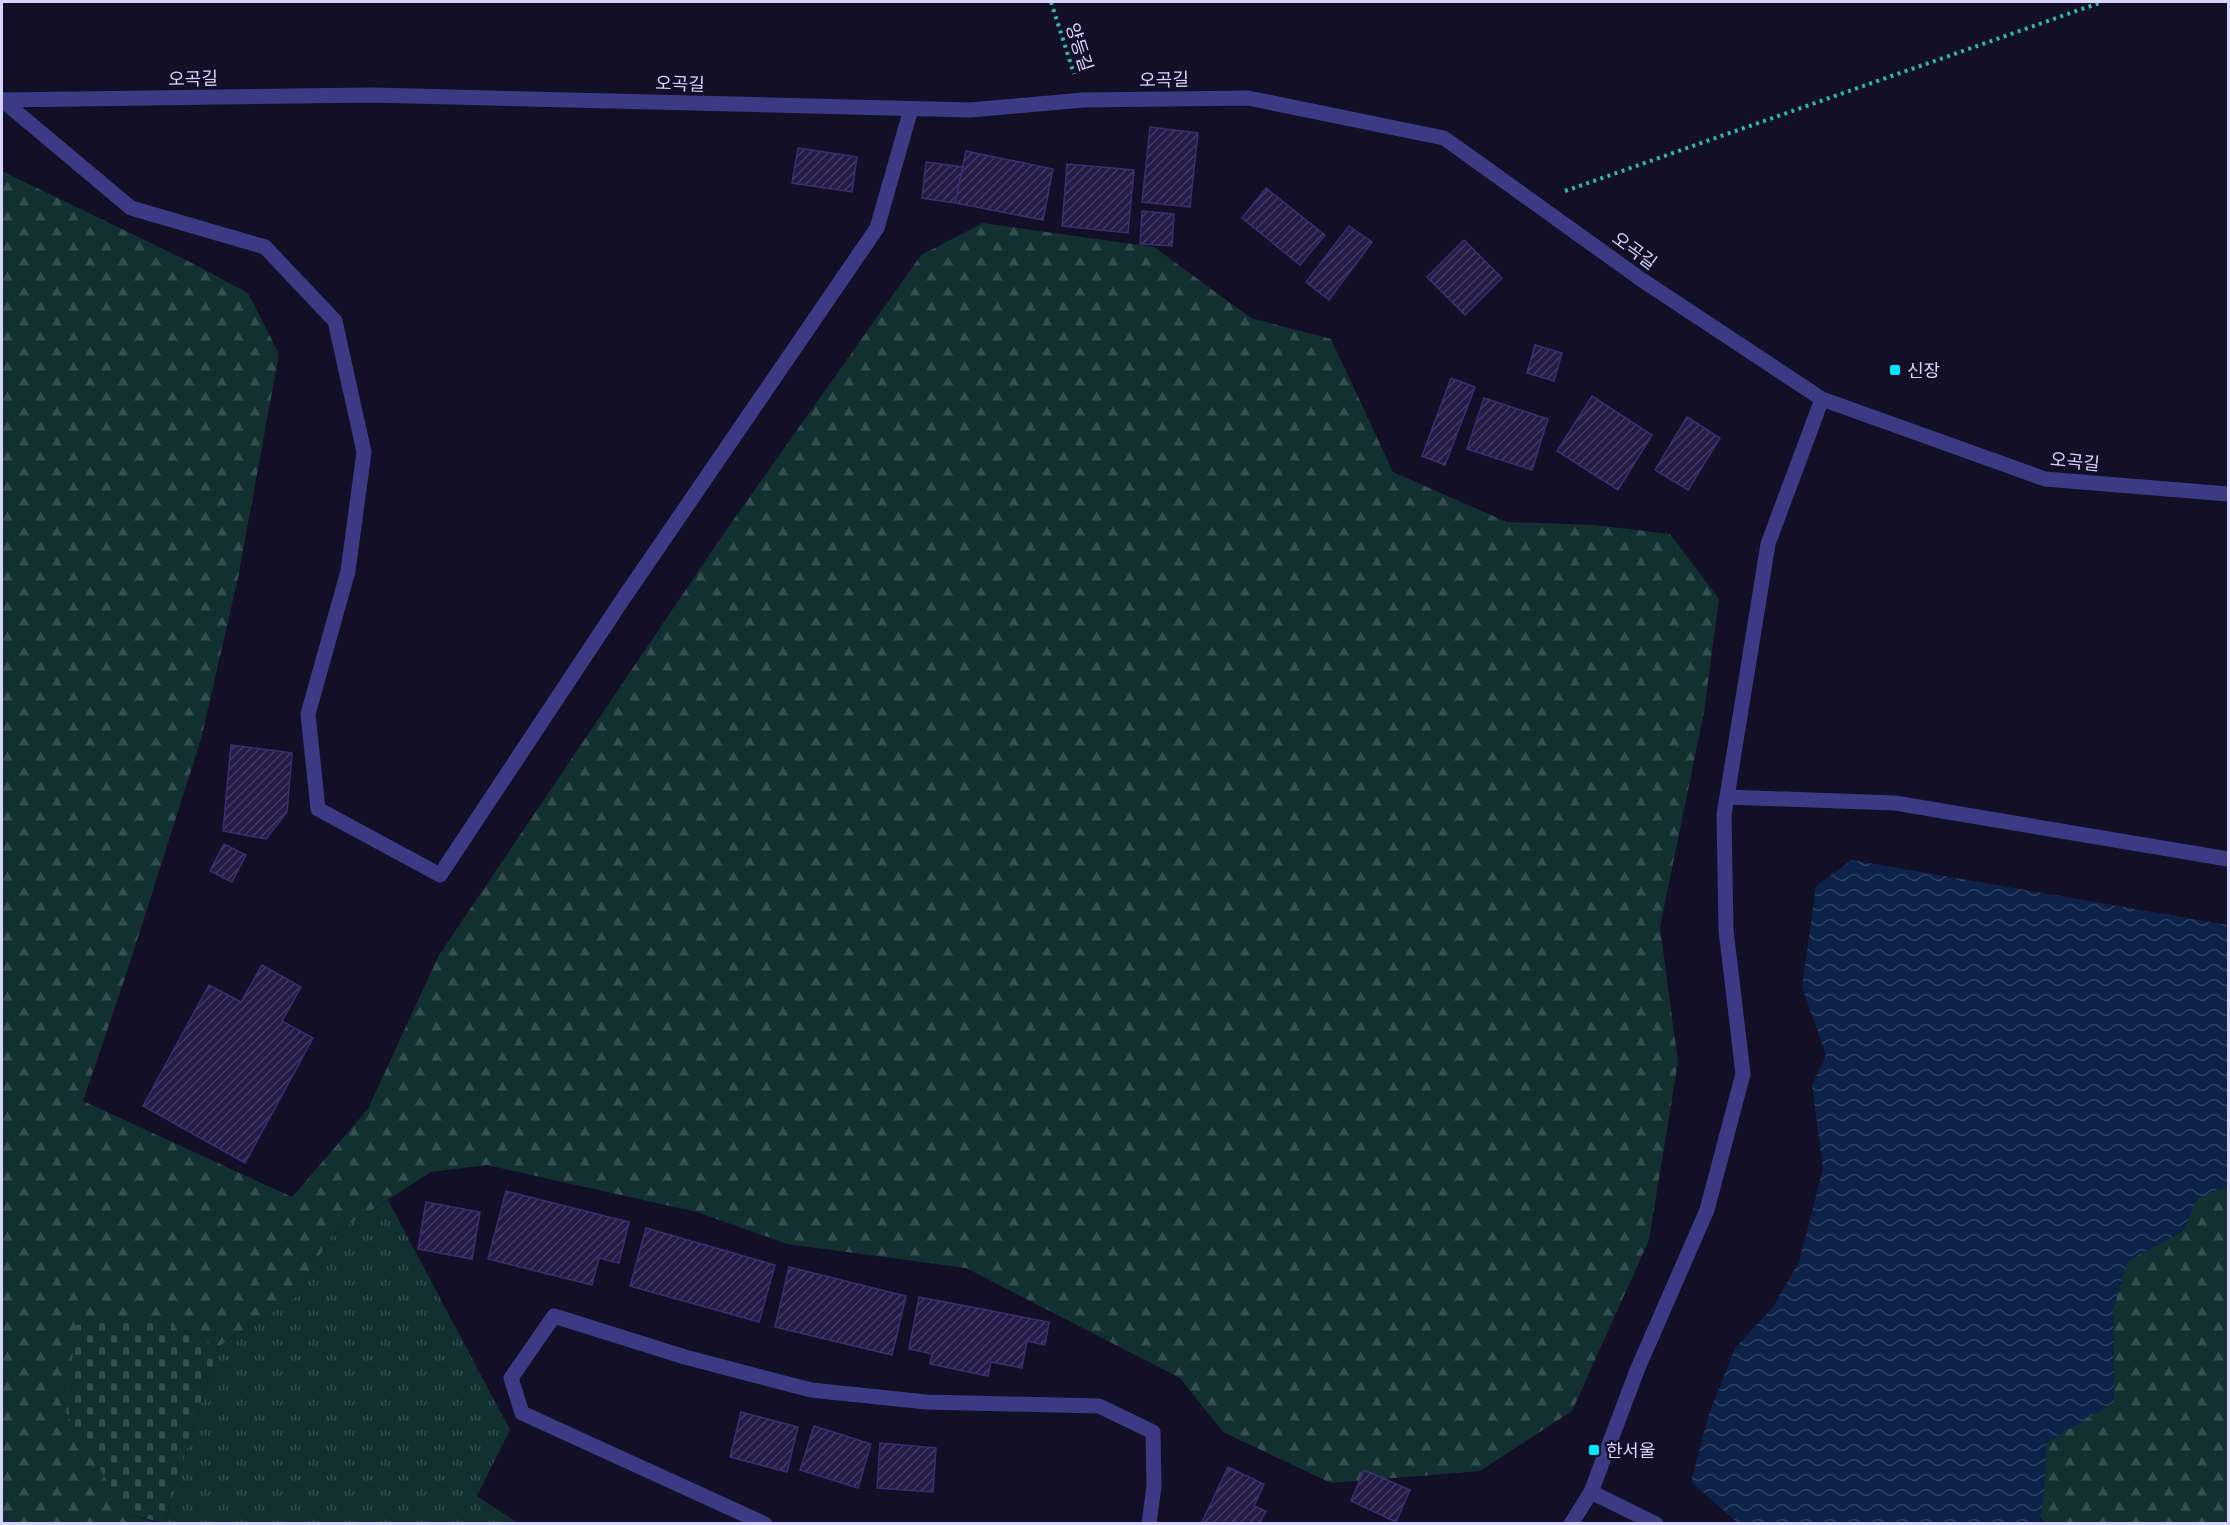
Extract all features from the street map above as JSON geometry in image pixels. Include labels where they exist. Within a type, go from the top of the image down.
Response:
[{"type":"street","name":"오곡길","points":[[2,100],[374,95],[970,110],[1083,100],[1248,98],[1444,138],[1642,280],[1822,399],[2045,479],[2229,494]]},
{"type":"street","points":[[2,100],[131,208],[265,247],[335,321],[364,452],[348,571],[308,714],[318,809],[441,875],[621,602],[877,228],[911,109]]},
{"type":"street","points":[[1571,1524],[1591,1492],[1638,1368],[1707,1209],[1743,1074],[1726,930],[1724,814],[1768,544],[1822,399]]},
{"type":"street","points":[[1727,797],[1895,803],[2229,859]]},
{"type":"street","points":[[765,1524],[522,1413],[511,1378],[554,1316],[685,1357],[811,1390],[926,1402],[1099,1406],[1153,1432],[1155,1486],[1149,1524]]},
{"type":"street","points":[[1591,1492],[1656,1524]]},
{"type":"path","name":"양등길","points":[[1051,2],[1083,100]]},
{"type":"path","points":[[1536,202],[2102,2]]},
{"type":"green space","points":[[2,171],[190,262],[248,293],[279,354],[238,578],[201,739],[128,969],[83,1101],[292,1197],[368,1109],[439,955],[722,536],[921,255],[983,223],[1154,247],[1251,318],[1331,339],[1393,472],[1507,522],[1594,525],[1670,534],[1719,599],[1704,712],[1660,927],[1678,1062],[1649,1240],[1572,1411],[1480,1471],[1331,1483],[1223,1432],[1180,1378],[966,1268],[787,1244],[697,1212],[487,1165],[431,1172],[331,1236],[297,1296],[219,1346],[153,1319],[127,1514],[158,1523],[2,1523]]},
{"type":"green space","points":[[2228,1186],[2228,1523],[2046,1524],[2040,1517],[2046,1443],[2114,1402],[2113,1310],[2127,1261],[2183,1231],[2197,1198]]},
{"type":"green space","points":[[388,1200],[510,1430],[477,1496],[518,1523],[164,1524],[219,1346],[297,1296],[331,1236]]},
{"type":"green space","points":[[153,1319],[219,1346],[164,1523],[127,1514],[66,1413],[76,1325]]},
{"type":"water","points":[[1852,860],[2228,925],[2228,1186],[2197,1198],[2183,1231],[2127,1261],[2113,1310],[2114,1402],[2046,1443],[2044,1494],[2039,1523],[1738,1523],[1691,1482],[1708,1417],[1735,1348],[1773,1307],[1799,1262],[1823,1169],[1812,1085],[1826,1055],[1802,987],[1816,886]]},
{"type":"building","points":[[1150,127],[1198,133],[1190,207],[1142,202]]},
{"type":"building","points":[[798,148],[857,157],[852,192],[792,183]]},
{"type":"building","points":[[966,151],[1053,169],[1043,220],[955,203]]},
{"type":"building","points":[[926,162],[963,167],[955,203],[922,198]]},
{"type":"building","points":[[1067,164],[1134,170],[1128,233],[1062,226]]},
{"type":"building","points":[[1266,188],[1325,235],[1300,265],[1242,218]]},
{"type":"building","points":[[1142,211],[1174,214],[1172,246],[1140,244]]},
{"type":"building","points":[[1349,226],[1372,242],[1329,300],[1306,282]]},
{"type":"building","points":[[1464,240],[1502,278],[1465,315],[1427,277]]},
{"type":"building","points":[[1535,345],[1562,353],[1554,381],[1527,373]]},
{"type":"building","points":[[1451,378],[1475,387],[1445,465],[1422,456]]},
{"type":"building","points":[[1592,396],[1652,435],[1618,490],[1557,451]]},
{"type":"building","points":[[1484,398],[1548,419],[1532,470],[1467,449]]},
{"type":"building","points":[[1687,417],[1720,438],[1688,490],[1655,470]]},
{"type":"building","points":[[231,745],[292,753],[287,812],[266,839],[223,831]]},
{"type":"building","points":[[224,844],[246,855],[232,882],[210,871]]},
{"type":"building","points":[[262,965],[301,987],[282,1021],[313,1038],[245,1163],[143,1106],[209,985],[241,1002]]},
{"type":"building","points":[[506,1191],[629,1222],[619,1263],[599,1258],[592,1285],[488,1259]]},
{"type":"building","points":[[426,1202],[480,1212],[472,1259],[418,1249]]},
{"type":"building","points":[[646,1228],[775,1265],[759,1322],[630,1286]]},
{"type":"building","points":[[789,1267],[906,1296],[892,1355],[775,1327]]},
{"type":"building","points":[[919,1297],[1049,1322],[1045,1345],[1027,1341],[1022,1368],[991,1362],[988,1376],[930,1364],[932,1354],[909,1349]]},
{"type":"building","points":[[741,1412],[798,1427],[787,1472],[730,1457]]},
{"type":"building","points":[[814,1426],[871,1444],[858,1488],[800,1470]]},
{"type":"building","points":[[880,1443],[936,1448],[933,1492],[877,1488]]},
{"type":"building","points":[[1228,1467],[1264,1484],[1254,1506],[1266,1511],[1259,1524],[1240,1524],[1234,1521],[1233,1524],[1201,1524]]},
{"type":"building","points":[[1364,1470],[1410,1490],[1396,1522],[1351,1501]]},
{"type":"place","name":"신장","points":[[1895,370]]},
{"type":"place","name":"한서울","points":[[1594,1450]]}]
